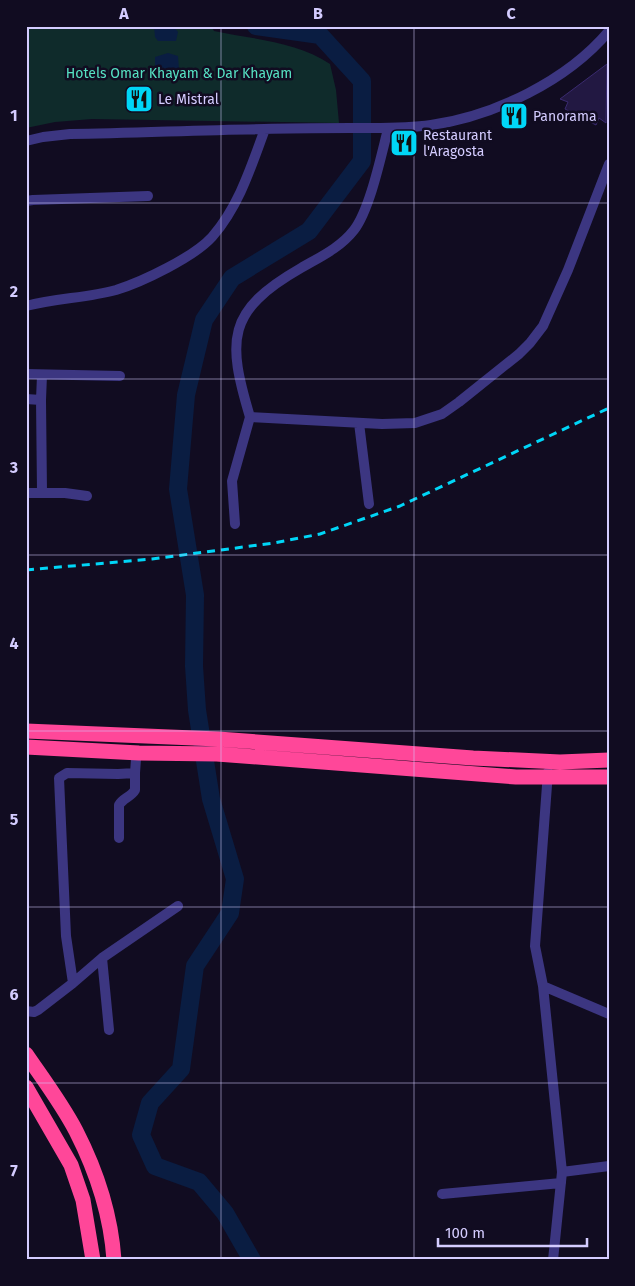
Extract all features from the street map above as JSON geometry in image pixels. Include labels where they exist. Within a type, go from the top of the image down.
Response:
[{"type":"highway","points":[[26,731],[190,746],[549,761],[609,760]]},
{"type":"highway","points":[[26,747],[139,753],[190,746]]},
{"type":"highway","points":[[217,746],[516,777],[609,777]]},
{"type":"highway","points":[[26,1054],[76,1130],[90,1160],[103,1198],[114,1260]]},
{"type":"highway","points":[[27,1089],[71,1165],[83,1200],[93,1260]]},
{"type":"street","points":[[26,141],[70,134],[265,129],[388,129],[459,120],[501,105],[538,88],[573,66],[608,34]]},
{"type":"street","points":[[26,306],[116,290],[152,276],[184,258],[211,239],[230,212],[247,180],[265,129]]},
{"type":"street","points":[[235,524],[232,481],[250,417],[241,386],[235,352],[236,336],[241,321],[246,312],[261,296],[299,269],[331,251],[354,230],[364,212],[388,129]]},
{"type":"street","points":[[250,417],[382,424],[415,422],[442,414],[530,343],[543,326],[568,270],[609,164]]},
{"type":"street","points":[[26,202],[33,200],[148,196]]},
{"type":"street","points":[[26,374],[120,376]]},
{"type":"street","points":[[42,375],[42,492]]},
{"type":"street","points":[[26,399],[41,400]]},
{"type":"street","points":[[359,423],[369,504]]},
{"type":"street","points":[[26,493],[42,492],[87,496]]},
{"type":"street","points":[[119,838],[118,805],[134,793],[139,753]]},
{"type":"street","points":[[549,761],[535,946],[543,986],[562,1172],[553,1260]]},
{"type":"street","points":[[73,983],[66,936],[59,778],[67,773],[135,773]]},
{"type":"street","points":[[26,1011],[34,1012],[38,1010],[102,958],[178,906]]},
{"type":"street","points":[[102,958],[109,1030]]},
{"type":"street","points":[[543,986],[609,1014]]},
{"type":"street","points":[[562,1172],[609,1166]]},
{"type":"street","points":[[442,1194],[561,1183]]},
{"type":"green space","name":"Hotels Omar Khayam & Dar Khayam","points":[[26,26],[211,26],[214,31],[289,46],[330,64],[336,90],[339,123],[92,119],[55,122],[26,128]]},
{"type":"water","points":[[154,26],[173,26],[178,32],[176,41],[158,41],[155,37]]},
{"type":"water","points":[[168,53],[178,56],[179,69],[155,70],[155,57]]},
{"type":"building","points":[[607,64],[606,123],[599,118],[596,125],[565,109],[568,102],[560,99]]},
{"type":"waterway","points":[[252,1260],[225,1213],[199,1182],[155,1166],[141,1135],[150,1103],[181,1069],[195,966],[230,913],[235,879],[211,799],[197,710],[194,666],[195,595],[178,489],[186,395],[204,320],[232,278],[309,231],[362,161],[362,81],[320,35],[256,26]]},
{"type":"railway","points":[[26,570],[152,559],[274,543],[320,534],[400,506],[609,408]]},
{"type":"place","name":"Le Mistral","points":[[139,99]]},
{"type":"place","name":"Panorama","points":[[514,116]]},
{"type":"place","name":"Restaurant l'Aragosta","points":[[404,143]]}]
